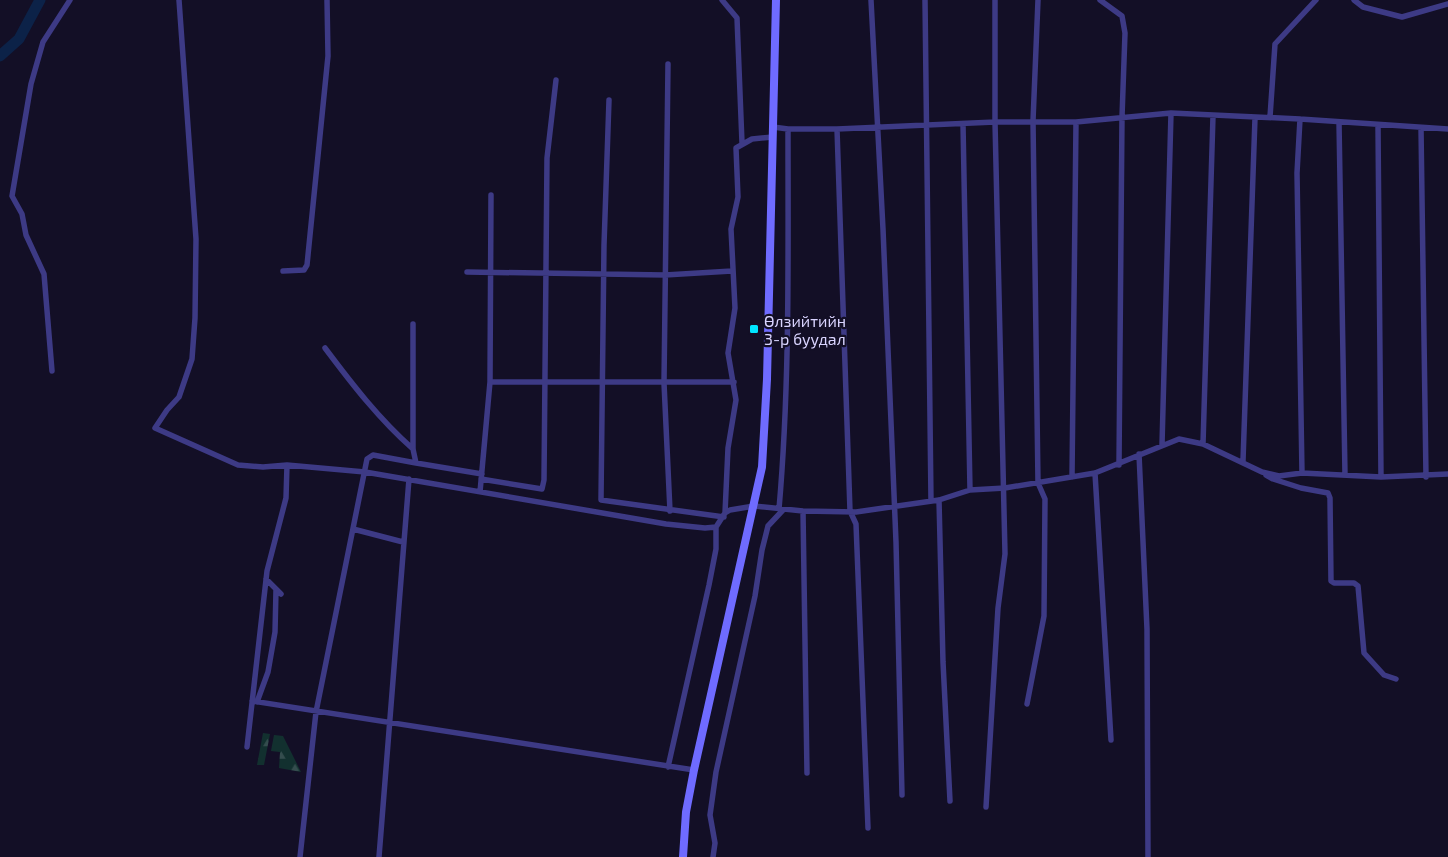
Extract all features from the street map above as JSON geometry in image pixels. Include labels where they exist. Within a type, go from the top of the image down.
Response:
[{"type":"main road","points":[[684,857],[686,812],[694,770],[762,466],[767,379],[768,268],[776,0]]},
{"type":"street","points":[[52,371],[44,274],[26,234],[22,214],[12,196],[31,84],[43,42],[70,0]]},
{"type":"street","points":[[179,0],[196,239],[195,318],[192,359],[179,397],[167,410],[156,428],[238,464],[263,467],[287,465],[365,472],[666,524],[705,528],[716,527]]},
{"type":"street","points":[[283,271],[304,270],[307,265],[328,56],[327,0]]},
{"type":"street","points":[[722,0],[737,18],[742,143]]},
{"type":"street","points":[[871,0],[884,233],[893,508],[896,542],[902,795]]},
{"type":"street","points":[[925,0],[931,501]]},
{"type":"street","points":[[986,807],[998,608],[1005,554],[1005,488],[995,122],[995,0]]},
{"type":"street","points":[[1026,704],[1044,616],[1045,499],[1038,482],[1034,121],[1038,0]]},
{"type":"street","points":[[1100,0],[1122,16],[1125,33],[1122,116],[1119,465]]},
{"type":"street","points":[[1270,117],[1275,44],[1316,0]]},
{"type":"street","points":[[1354,0],[1363,7],[1402,17],[1448,4]]},
{"type":"street","points":[[1363,0],[1363,7]]},
{"type":"street","points":[[1438,0],[1438,8]]},
{"type":"street","points":[[668,64],[664,382],[670,512]]},
{"type":"street","points":[[300,857],[316,712],[367,459],[373,455],[542,488],[544,480],[547,158],[556,80]]},
{"type":"street","points":[[609,100],[601,500],[670,512],[724,515],[754,506],[803,511],[850,512],[893,508],[939,500],[970,490],[1005,488],[1095,473],[1119,465],[1139,454],[1178,439],[1204,444],[1243,461],[1273,479],[1328,493],[1330,498],[1331,581],[1334,583],[1354,583],[1358,586],[1364,653],[1384,675],[1396,679]]},
{"type":"street","points":[[773,127],[788,129],[837,129],[995,122],[1076,122],[1122,116],[1171,114],[1300,118],[1448,129]]},
{"type":"street","points":[[1162,445],[1171,114]]},
{"type":"street","points":[[1204,444],[1213,116]]},
{"type":"street","points":[[1243,461],[1255,118]]},
{"type":"street","points":[[1300,118],[1297,174],[1302,473]]},
{"type":"street","points":[[1072,476],[1076,122]]},
{"type":"street","points":[[1339,122],[1346,475]]},
{"type":"street","points":[[964,124],[970,490]]},
{"type":"street","points":[[1378,125],[1381,477]]},
{"type":"street","points":[[1421,128],[1426,476]]},
{"type":"street","points":[[713,857],[715,842],[710,815],[716,772],[755,596],[764,542],[768,526],[781,509],[785,440],[788,129]]},
{"type":"street","points":[[837,129],[850,512],[856,524],[868,828]]},
{"type":"street","points":[[668,768],[709,585],[716,549],[716,527],[724,515],[728,448],[736,400],[728,353],[736,308],[732,271],[731,229],[738,198],[736,148],[752,139],[773,136]]},
{"type":"street","points":[[480,492],[490,382],[491,195]]},
{"type":"street","points":[[468,272],[665,275],[732,271]]},
{"type":"street","points":[[413,324],[413,449],[416,464]]},
{"type":"street","points":[[325,348],[382,420],[413,449]]},
{"type":"street","points":[[490,382],[734,382]]},
{"type":"street","points":[[1139,454],[1147,629],[1148,857]]},
{"type":"street","points":[[247,747],[255,702],[266,579],[286,498],[287,465]]},
{"type":"street","points":[[1262,472],[1279,476],[1302,473],[1381,477],[1448,474]]},
{"type":"street","points":[[1095,473],[1111,740]]},
{"type":"street","points":[[379,857],[388,724],[409,479]]},
{"type":"street","points":[[939,500],[943,662],[950,801]]},
{"type":"street","points":[[803,511],[807,773]]},
{"type":"street","points":[[354,529],[403,542]]},
{"type":"street","points":[[255,702],[268,672],[279,592],[266,579]]},
{"type":"street","points":[[255,702],[668,768],[694,770]]},
{"type":"green space","points":[[263,733],[270,734],[264,765],[257,765]]},
{"type":"green space","points":[[274,735],[283,736],[301,772],[279,768],[280,752],[271,751]]},
{"type":"waterway","points":[[0,56],[19,39],[40,0]]},
{"type":"place","name":"Өлзийтийн 3-р буудал","points":[[754,329]]}]
